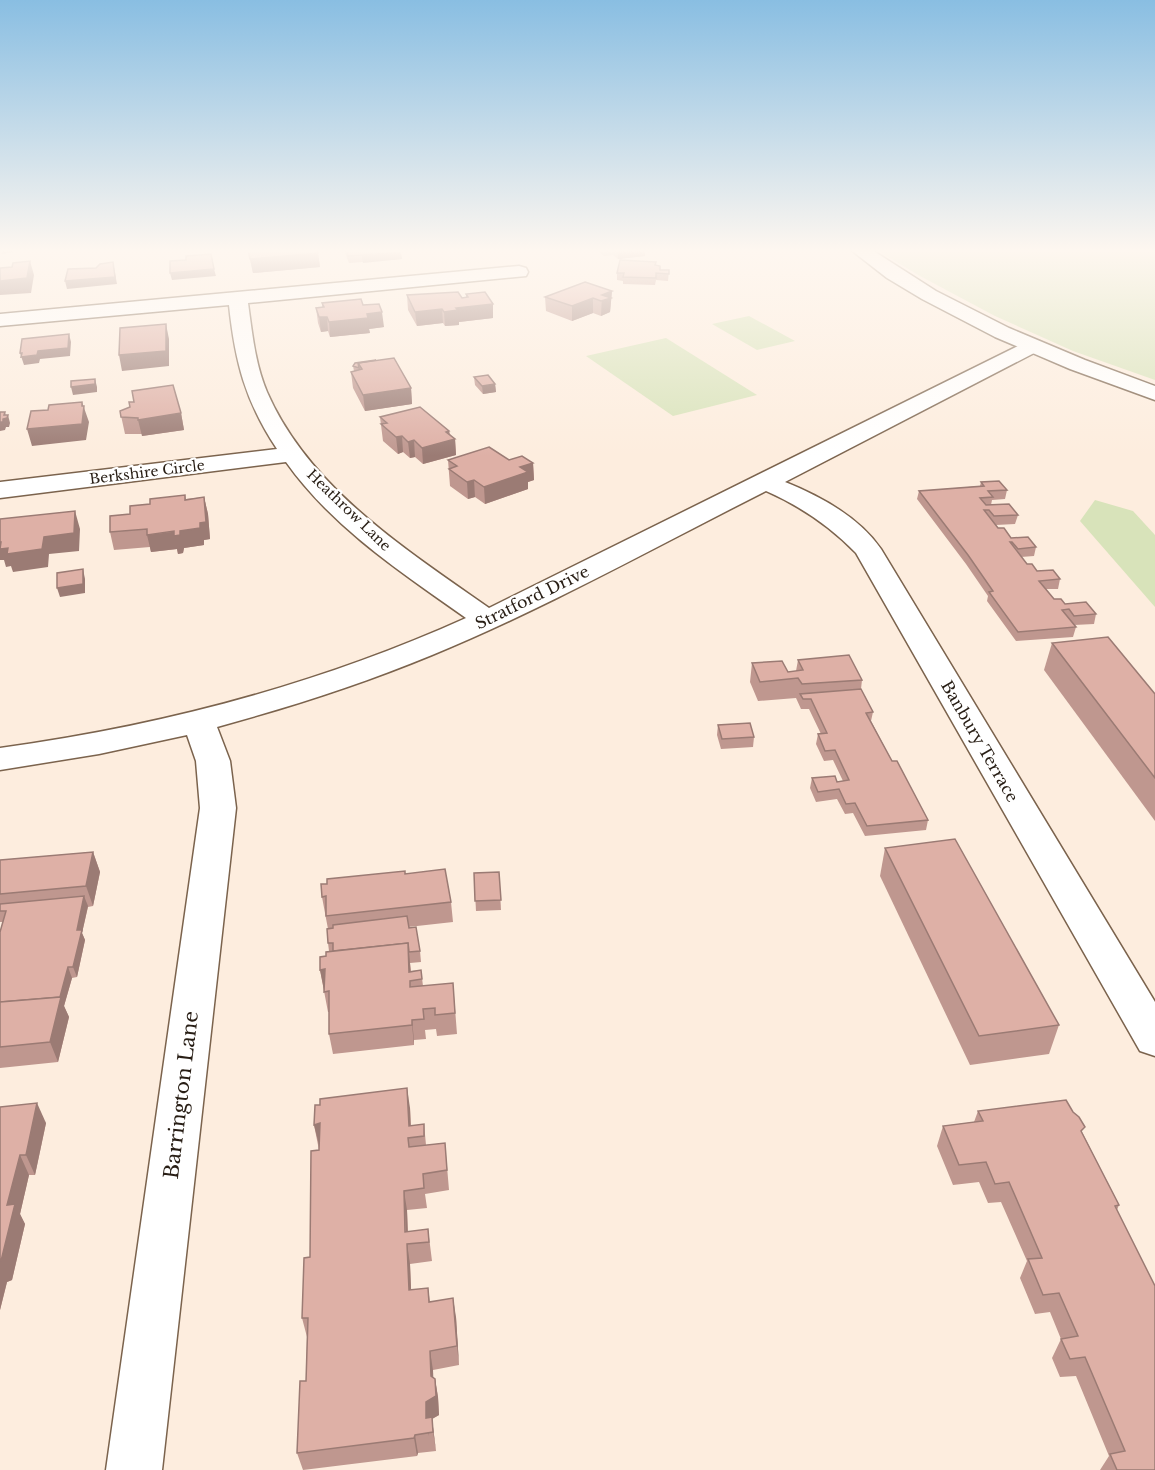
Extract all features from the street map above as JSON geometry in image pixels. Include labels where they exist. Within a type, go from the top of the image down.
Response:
[{"type":"street","points":[[0,320],[15,319]]},
{"type":"street","name":"Heathrow Lane","points":[[241,319],[246,358],[257,393],[271,422],[319,485],[363,528],[395,554],[487,620]]},
{"type":"street","points":[[974,319],[1031,347],[1155,393]]},
{"type":"street","name":"Stratford Drive","points":[[0,759],[63,751],[199,723],[288,697],[388,662],[487,620],[1031,347]]},
{"type":"street","name":"Berkshire Circle","points":[[0,490],[294,454]]},
{"type":"street","name":"Banbury Terrace","points":[[765,482],[822,509],[848,528],[867,549],[1155,1039]]},
{"type":"street","name":"Barrington Lane","points":[[134,1470],[218,808],[213,761],[199,723]]},
{"type":"green space","points":[[737,319],[754,319],[795,341],[757,350],[712,324]]},
{"type":"green space","points":[[1001,319],[1155,319],[1155,380],[1073,351]]},
{"type":"green space","points":[[666,338],[757,395],[673,416],[586,356]]},
{"type":"green space","points":[[1095,500],[1133,511],[1155,535],[1155,607],[1080,521]]},
{"type":"building","points":[[328,319],[362,319],[329,322]]},
{"type":"building","points":[[166,324],[166,351],[119,355],[120,328]]},
{"type":"building","points":[[69,334],[68,348],[38,351],[37,355],[21,357],[22,339]]},
{"type":"building","points":[[394,358],[411,388],[363,395],[351,372],[362,369],[358,363]]},
{"type":"building","points":[[376,360],[358,363],[359,368],[353,366],[355,363]]},
{"type":"building","points":[[488,375],[495,384],[482,386],[474,377]]},
{"type":"building","points":[[95,379],[95,384],[71,387],[71,381]]},
{"type":"building","points":[[173,385],[181,413],[138,420],[138,418],[121,417],[120,411],[130,407],[129,402],[134,402],[132,391]]},
{"type":"building","points":[[82,402],[84,406],[82,424],[27,429],[31,411],[48,410],[49,405]]},
{"type":"building","points":[[420,407],[449,431],[446,432],[455,439],[422,448],[414,440],[408,442],[402,436],[396,437],[381,424],[387,423],[380,417]]},
{"type":"building","points":[[0,412],[8,415],[3,422],[0,422]]},
{"type":"building","points":[[489,447],[509,460],[522,456],[533,463],[520,467],[528,472],[484,487],[474,480],[467,482],[449,469],[457,466],[448,460]]},
{"type":"building","points":[[999,481],[1007,490],[988,491],[993,497],[980,498],[986,505],[1009,504],[1018,515],[994,516],[989,510],[984,510],[998,528],[1004,528],[1011,538],[1028,537],[1036,547],[1018,549],[1010,542],[1027,564],[1032,564],[1037,571],[1053,570],[1060,579],[1039,581],[1054,599],[1061,599],[1065,604],[1086,602],[1096,614],[1074,616],[1069,609],[1062,610],[1076,627],[1018,632],[989,592],[993,591],[968,555],[919,491],[984,486],[981,482]]},
{"type":"building","points":[[185,495],[185,500],[204,497],[206,522],[200,523],[200,528],[180,531],[180,535],[174,536],[174,531],[147,535],[147,529],[110,532],[110,516],[130,514],[130,506],[150,504],[150,499]]},
{"type":"building","points":[[75,511],[74,533],[44,537],[42,549],[7,554],[8,548],[0,549],[0,519]]},
{"type":"building","points":[[83,569],[83,584],[57,588],[57,573]]},
{"type":"building","points":[[1108,637],[1155,694],[1155,778],[1052,643]]},
{"type":"building","points":[[849,655],[862,680],[802,684],[798,678],[760,682],[752,663],[782,661],[788,672],[803,670],[798,660]]},
{"type":"building","points":[[861,689],[873,712],[866,713],[892,761],[897,761],[928,820],[867,826],[855,803],[846,804],[839,789],[818,792],[812,778],[835,776],[837,782],[849,780],[835,750],[825,751],[818,734],[827,733],[811,699],[803,699],[800,694]]},
{"type":"building","points":[[750,723],[754,737],[722,739],[718,725]]},
{"type":"building","points":[[955,839],[1059,1025],[979,1036],[885,848]]},
{"type":"building","points":[[93,852],[86,886],[0,894],[0,860]]},
{"type":"building","points":[[445,869],[451,902],[326,916],[326,896],[322,897],[321,884],[327,884],[327,879]]},
{"type":"building","points":[[499,872],[501,900],[475,901],[474,873]]},
{"type":"building","points":[[84,896],[77,930],[82,930],[73,967],[68,967],[60,997],[0,1002],[0,932],[6,911],[0,911],[0,904]]},
{"type":"building","points":[[407,916],[409,928],[416,927],[420,951],[409,952],[408,943],[333,951],[333,943],[328,943],[327,929],[333,928],[333,925]]},
{"type":"building","points":[[408,943],[409,972],[421,970],[422,979],[410,981],[410,987],[453,983],[455,1013],[435,1015],[435,1008],[423,1009],[424,1019],[412,1020],[412,1025],[329,1034],[329,991],[324,992],[325,969],[320,970],[320,957],[326,956],[326,952]]},
{"type":"building","points":[[61,997],[50,1042],[0,1047],[0,1002]]},
{"type":"building","points":[[407,1088],[409,1126],[424,1124],[424,1136],[408,1138],[409,1147],[445,1143],[447,1170],[423,1174],[424,1188],[404,1191],[405,1232],[428,1229],[429,1242],[407,1244],[409,1290],[428,1288],[429,1302],[453,1298],[457,1346],[430,1351],[431,1376],[435,1379],[436,1396],[426,1402],[426,1418],[432,1417],[433,1432],[415,1435],[414,1438],[297,1453],[300,1381],[306,1381],[308,1318],[302,1318],[304,1258],[310,1257],[311,1151],[319,1150],[320,1123],[314,1125],[315,1105],[320,1105],[320,1099]]},
{"type":"building","points":[[1066,1100],[1085,1127],[1081,1131],[1119,1205],[1115,1206],[1155,1286],[1155,1470],[1117,1470],[1110,1454],[1125,1451],[1085,1357],[1070,1359],[1061,1339],[1078,1336],[1059,1293],[1043,1295],[1028,1259],[1042,1258],[1009,1182],[995,1184],[986,1162],[959,1165],[943,1126],[983,1121],[978,1111]]},
{"type":"building","points":[[37,1103],[26,1155],[20,1155],[7,1205],[15,1204],[0,1261],[0,1107]]}]
